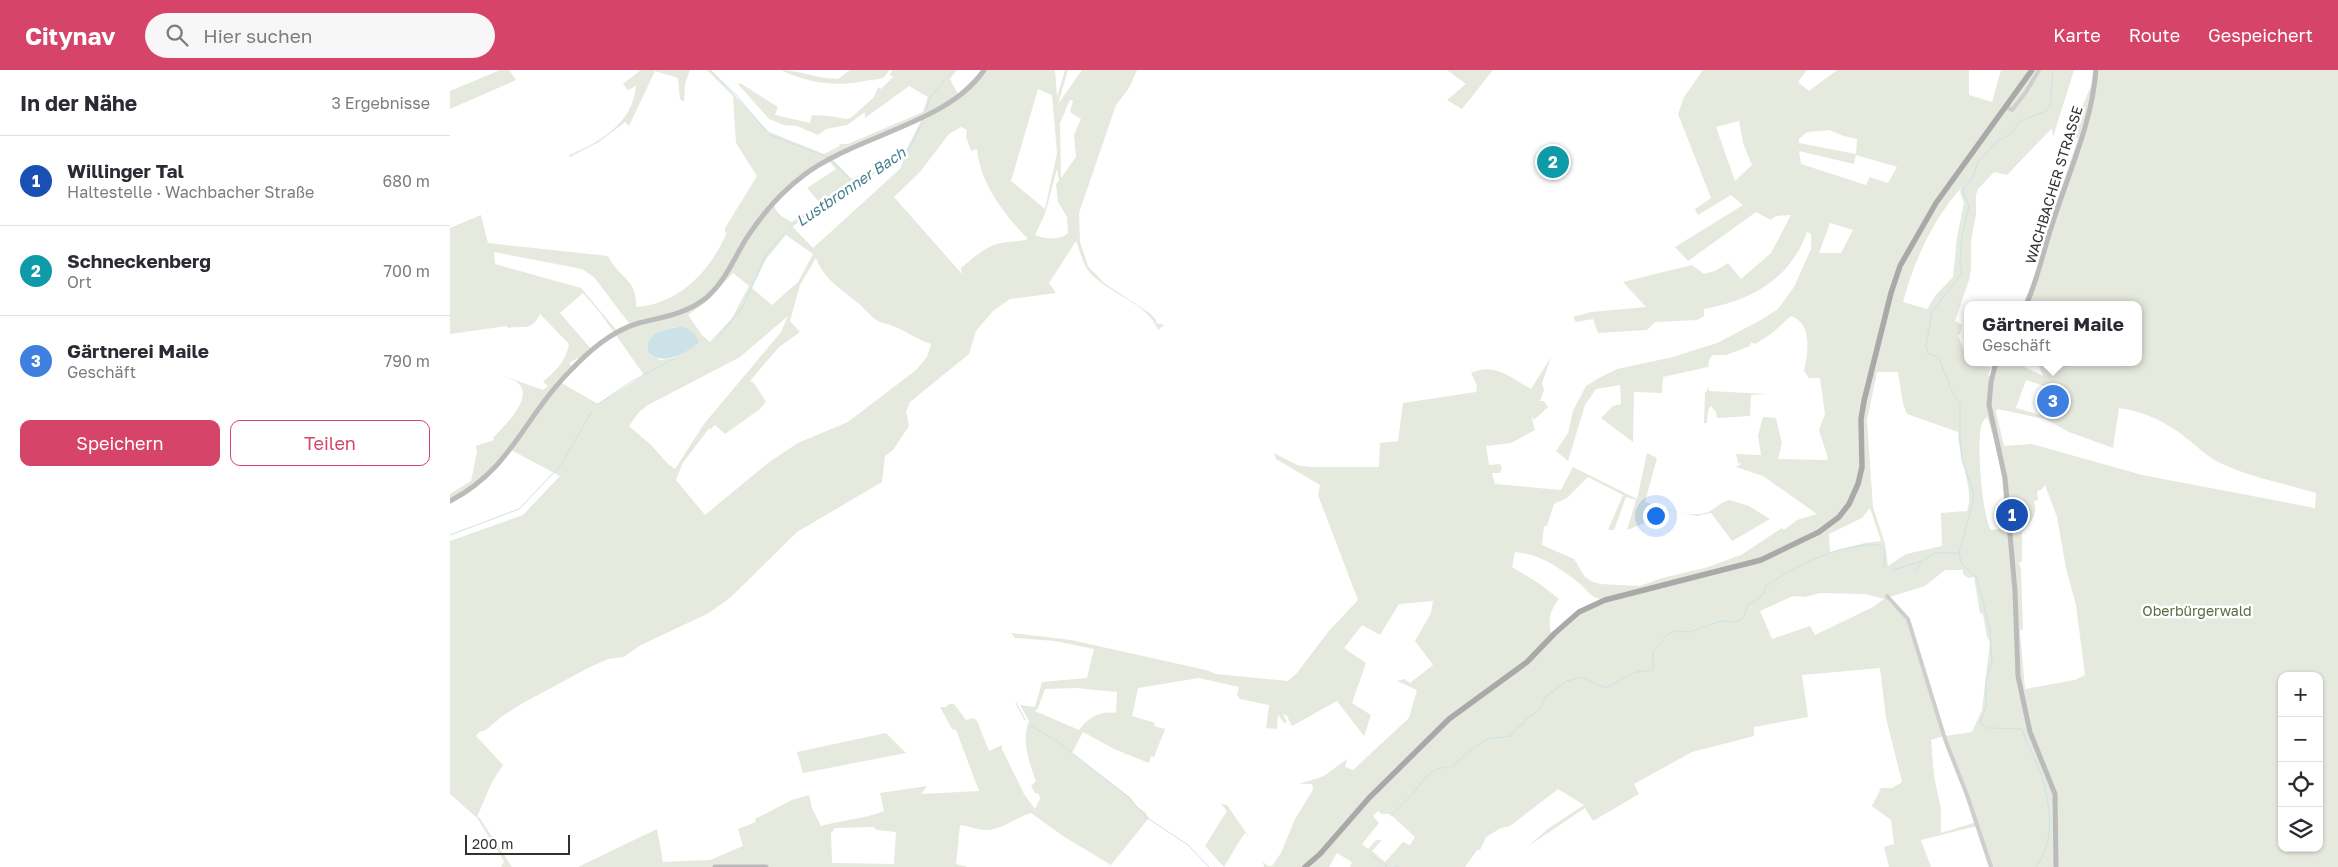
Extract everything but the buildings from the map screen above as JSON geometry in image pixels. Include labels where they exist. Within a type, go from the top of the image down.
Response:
[{"type":"main road","points":[[1305,867],[1320,854],[1376,791],[1439,728],[1469,703],[1527,662],[1555,633],[1580,612],[1605,600],[1761,560],[1819,532],[1839,517],[1849,504],[1858,484],[1862,466],[1864,400],[1890,293],[1900,266],[1936,203],[2032,70]]},
{"type":"street","points":[[450,501],[470,489],[494,470],[513,447],[549,394],[574,367],[599,345],[622,330],[679,313],[706,298],[728,272],[762,216],[795,182],[832,158],[945,106],[967,90],[984,70]]},
{"type":"street","points":[[2007,107],[2012,110],[2039,70]]},
{"type":"street","name":"WACHBACHER STRASSE","points":[[2028,301],[2039,272],[2052,224],[2080,144],[2092,97],[2096,70]]},
{"type":"street","points":[[1995,366],[1990,382],[1989,404],[2005,478],[2015,591],[2018,676],[2030,732],[2055,794],[2056,867]]},
{"type":"street","points":[[1887,596],[1908,620],[1946,742],[1992,867]]},
{"type":"street","points":[[715,867],[766,867]]},
{"type":"green space","points":[[500,70],[509,70],[516,80],[450,109],[450,91]]},
{"type":"green space","points":[[641,70],[690,70],[685,84],[684,102],[680,99],[678,78],[655,71],[629,126],[625,122],[599,142],[570,157],[569,155],[603,137],[622,121],[634,99],[636,86],[628,90],[623,84]]},
{"type":"green space","points":[[707,70],[711,70],[769,132],[824,154],[840,146],[839,144],[848,144],[923,112],[928,97],[909,86],[865,118],[865,112],[847,125],[826,129],[818,135],[797,126],[784,125],[769,119],[738,84],[740,83],[778,107],[775,115],[810,123],[812,115],[847,119],[852,117],[874,97],[878,87],[881,89],[893,77],[891,75],[889,77],[892,70],[957,70],[950,79],[958,94],[982,70],[1055,70],[1057,97],[1065,70],[1068,70],[1058,104],[1082,70],[1137,70],[1129,88],[1116,105],[1079,213],[1080,242],[1088,266],[1104,283],[1151,314],[1156,323],[1164,325],[1158,330],[1146,313],[1107,287],[1090,273],[1076,241],[1049,283],[1056,293],[1010,299],[993,311],[976,331],[969,354],[910,402],[906,412],[909,426],[893,450],[885,456],[882,482],[797,532],[731,597],[709,613],[639,646],[624,657],[608,659],[588,668],[523,703],[501,717],[486,730],[479,732],[476,736],[503,765],[492,782],[477,817],[479,817],[512,867],[501,867],[504,861],[477,818],[450,794],[450,541],[523,515],[560,476],[511,450],[494,469],[450,501],[450,494],[471,481],[477,452],[476,446],[494,440],[493,438],[520,404],[523,397],[522,389],[518,383],[504,376],[543,390],[548,386],[543,382],[556,370],[569,344],[540,314],[534,323],[527,327],[508,328],[507,326],[450,334],[450,228],[481,215],[488,243],[608,256],[631,284],[636,298],[636,307],[667,299],[692,283],[703,272],[727,232],[725,233],[725,228],[757,176],[736,143],[733,96]],"holes":[[[1038,89],[1052,95],[1057,153],[1045,209],[1011,181]],[[1070,100],[1073,100],[1070,112],[1081,119],[1074,135],[1076,157],[1061,178],[1060,123]],[[914,120],[921,121],[906,150],[852,179],[832,159]],[[961,127],[967,130],[966,137],[971,151],[977,149],[979,162],[988,187],[1011,220],[1028,239],[990,246],[961,268],[962,274],[894,197],[920,172],[949,134]],[[900,158],[903,162],[900,169],[813,248],[792,226],[813,211]],[[828,160],[836,169],[807,188],[820,203],[792,222],[780,214],[774,206],[774,202],[812,170]],[[1057,169],[1059,180],[1056,184],[1058,202],[1067,217],[1068,233],[1056,238],[1035,235],[1045,214]],[[786,235],[813,254],[798,282],[772,305],[752,288],[766,259]],[[494,252],[582,269],[594,277],[631,326],[618,332],[581,288],[495,264]],[[816,258],[819,266],[829,278],[875,319],[931,344],[927,357],[916,370],[848,422],[798,443],[768,463],[705,515],[676,480],[682,464],[710,427],[710,430],[715,425],[725,434],[760,409],[766,402],[754,383],[750,381],[779,347],[800,332],[790,321],[800,285]],[[733,273],[749,286],[732,318],[710,342],[702,335],[688,315],[706,302]],[[583,293],[601,314],[644,375],[598,404],[560,382],[554,384],[571,366],[569,363],[578,358],[580,361],[592,350],[560,313]],[[788,316],[781,332],[704,424],[675,469],[629,426],[639,412],[648,405],[740,357]],[[684,326],[680,354],[674,358],[660,360],[647,346],[653,337],[667,329]]]},
{"type":"green space","points":[[781,70],[838,79],[850,70],[890,70],[880,79],[836,84],[813,81]]},
{"type":"green space","points":[[1447,70],[1493,70],[1462,109],[1447,100],[1466,84]]},
{"type":"green space","name":"Oberbürgerwald","points":[[1703,70],[1807,70],[1798,82],[1809,91],[1837,70],[1969,70],[1969,95],[1992,102],[2001,70],[2074,70],[2053,137],[2052,128],[2007,175],[1994,172],[1978,189],[1971,241],[1969,280],[1955,321],[1962,325],[1960,335],[1958,335],[1964,350],[1964,366],[1991,367],[1988,376],[1992,375],[1995,366],[2025,366],[2024,367],[2043,376],[2039,366],[2142,366],[2142,301],[2025,301],[2038,268],[2045,235],[2078,139],[2076,137],[2061,151],[2082,115],[2082,107],[2091,86],[2093,70],[2096,70],[2096,77],[2099,70],[2338,70],[2338,867],[1991,867],[1977,826],[1921,840],[1931,867],[1889,867],[1884,847],[1894,844],[1891,820],[1872,806],[1881,788],[1892,788],[1902,782],[1886,718],[1880,668],[1802,675],[1808,717],[1754,727],[1754,736],[1692,752],[1634,784],[1639,794],[1593,821],[1585,808],[1527,847],[1549,828],[1584,805],[1558,789],[1510,826],[1501,828],[1486,837],[1480,850],[1477,850],[1465,867],[1350,867],[1352,862],[1337,853],[1329,867],[1264,867],[1263,862],[1268,866],[1272,866],[1281,853],[1295,819],[1313,790],[1312,784],[1299,784],[1324,776],[1347,759],[1345,767],[1353,770],[1409,718],[1417,690],[1397,681],[1404,679],[1410,683],[1433,665],[1415,641],[1431,613],[1433,601],[1399,604],[1380,635],[1362,625],[1344,648],[1366,663],[1352,703],[1371,715],[1364,736],[1337,701],[1292,726],[1287,716],[1283,714],[1287,722],[1284,723],[1278,715],[1277,729],[1266,728],[1269,705],[1240,699],[1237,695],[1239,687],[1199,678],[1138,688],[1132,716],[1155,723],[1154,726],[1165,729],[1154,757],[1151,756],[1149,763],[1114,749],[1083,732],[1072,753],[1131,798],[1150,820],[1148,819],[1111,865],[1063,836],[1031,813],[993,829],[983,830],[960,825],[956,864],[968,867],[578,867],[657,829],[663,862],[710,860],[743,846],[738,829],[756,822],[755,819],[792,800],[809,795],[812,808],[821,826],[884,811],[880,793],[927,786],[921,794],[979,791],[956,730],[952,729],[940,707],[946,707],[949,704],[954,704],[966,720],[974,718],[977,721],[989,751],[1002,745],[1002,749],[1024,794],[1035,809],[1040,799],[1039,794],[1035,793],[1031,786],[1036,781],[1026,743],[1029,721],[1020,705],[1035,707],[1042,682],[1087,678],[1094,649],[1055,641],[1015,638],[1011,633],[1071,640],[1206,670],[1216,674],[1288,681],[1297,673],[1328,632],[1358,600],[1318,495],[1320,485],[1276,459],[1274,453],[1297,465],[1310,467],[1379,467],[1380,443],[1398,441],[1403,403],[1476,392],[1477,386],[1471,373],[1480,370],[1495,370],[1531,389],[1551,357],[1542,383],[1544,390],[1540,401],[1544,401],[1548,407],[1534,420],[1533,416],[1532,420],[1535,430],[1511,443],[1486,446],[1489,465],[1500,464],[1502,468],[1500,473],[1492,473],[1495,484],[1561,490],[1573,467],[1637,499],[1647,453],[1657,458],[1645,502],[1673,511],[1663,509],[1650,521],[1627,530],[1636,500],[1626,497],[1614,530],[1608,530],[1623,495],[1588,477],[1567,498],[1554,504],[1547,526],[1544,526],[1542,545],[1574,559],[1585,577],[1591,581],[1600,584],[1640,586],[1662,578],[1705,568],[1741,555],[1782,528],[1784,530],[1797,520],[1817,514],[1763,476],[1736,467],[1741,464],[1738,463],[1736,454],[1761,455],[1758,436],[1763,417],[1776,418],[1782,443],[1778,459],[1826,460],[1828,458],[1819,430],[1825,414],[1820,378],[1809,378],[1804,371],[1807,356],[1806,332],[1803,325],[1791,316],[1771,334],[1755,344],[1751,342],[1750,346],[1726,355],[1713,355],[1709,360],[1708,367],[1663,377],[1662,393],[1634,392],[1633,442],[1601,418],[1613,406],[1621,404],[1620,385],[1596,389],[1585,405],[1568,461],[1556,451],[1568,433],[1573,411],[1586,386],[1617,369],[1673,357],[1717,343],[1778,309],[1794,287],[1811,249],[1811,234],[1807,232],[1791,262],[1767,285],[1738,300],[1704,309],[1704,316],[1697,320],[1655,322],[1647,330],[1598,333],[1593,319],[1576,322],[1573,317],[1591,312],[1646,307],[1623,282],[1692,265],[1704,274],[1715,271],[1728,263],[1741,279],[1771,253],[1791,215],[1776,216],[1771,220],[1756,212],[1688,261],[1675,247],[1743,205],[1731,195],[1698,215],[1695,209],[1711,198],[1678,114],[1684,97]],"holes":[[[1739,121],[1743,143],[1752,165],[1735,181],[1716,127]],[[1829,130],[1857,139],[1856,154],[1799,143],[1799,139],[1807,132]],[[1799,151],[1854,164],[1856,155],[1897,167],[1888,183],[1870,177],[1866,185],[1801,164]],[[1961,188],[1960,192],[1964,203],[1957,237],[1953,277],[1935,296],[1927,309],[1903,302],[1925,242],[1941,214]],[[1830,223],[1853,230],[1841,253],[1819,253]],[[1877,372],[1898,372],[1903,404],[1907,414],[1958,432],[1968,483],[1969,502],[1967,511],[1941,513],[1942,546],[1906,554],[1888,566],[1885,544],[1873,507],[1867,420]],[[2026,380],[2050,388],[2048,394],[2053,396],[2050,405],[2045,404],[2041,415],[2016,408]],[[2119,408],[2139,412],[2157,419],[2174,429],[2218,462],[2254,476],[2316,493],[2315,508],[2142,475],[2032,444],[2004,446],[1996,412],[1997,409],[2045,419],[2069,432],[2113,448]],[[1987,417],[2001,472],[2004,500],[2003,528],[1991,530],[1985,511],[1980,469],[1980,432]],[[2045,485],[2057,517],[2066,568],[2076,605],[2085,675],[2075,680],[2025,689],[2020,631],[2023,629],[2021,569],[2019,563],[2022,561],[2022,532],[2033,518],[2035,510],[2034,501],[2038,500],[2037,491],[2041,490]],[[1870,508],[1881,541],[1830,552],[1829,534],[1862,518]],[[1515,552],[1524,553],[1557,567],[1572,577],[1592,595],[1604,600],[1573,616],[1552,636],[1550,616],[1553,607],[1559,599],[1540,584],[1512,567]],[[1945,570],[1963,570],[1963,574],[1968,578],[1974,577],[1980,613],[1983,614],[1987,637],[1990,642],[1982,710],[1972,732],[1945,736],[1908,619],[1889,597],[1925,586]],[[1820,593],[1865,594],[1884,599],[1873,607],[1815,635],[1810,626],[1772,639],[1760,611],[1793,596],[1805,597]],[[1076,688],[1117,692],[1116,713],[1105,713],[1095,716],[1079,730],[1035,711],[1045,689]],[[1944,736],[1976,822],[1941,833],[1941,809],[1934,776],[1931,740]],[[1378,811],[1382,814],[1390,814],[1415,837],[1410,845],[1403,842],[1385,862],[1372,851],[1382,840],[1376,840],[1368,849],[1362,844],[1379,823],[1373,816]],[[873,827],[877,830],[896,832],[894,864],[832,863],[831,833],[835,828]]]},
{"type":"green space","points":[[1709,387],[1709,391],[1768,394],[1751,395],[1750,416],[1717,418],[1716,412],[1711,406],[1708,410],[1707,423],[1704,423],[1705,393]]},
{"type":"green space","points":[[1729,500],[1749,506],[1770,519],[1732,541],[1711,513],[1697,516],[1680,512],[1701,514]]},
{"type":"green space","points":[[886,733],[906,753],[803,773],[797,752]]},
{"type":"green space","points":[[1221,804],[1227,805],[1249,837],[1245,833],[1224,867],[1205,846],[1227,811]]},
{"type":"water","points":[[683,326],[694,333],[699,342],[687,351],[674,357],[661,358],[649,353],[649,341],[653,336],[664,330]]},
{"type":"waterway","points":[[710,70],[737,96],[766,131]]},
{"type":"waterway","name":"Lustbronner Bach","points":[[926,111],[930,98],[953,70]]},
{"type":"waterway","points":[[2036,867],[2043,857],[2049,832],[2050,819],[2046,793],[2039,769],[2022,729],[1988,728],[1980,723],[1986,707],[1986,681],[1992,661],[1990,630],[1977,578],[1961,563],[1959,553],[1973,502],[1973,492],[1962,460],[1960,404],[1951,389],[1938,357],[1928,354],[1926,346],[1932,311],[1962,274],[1960,261],[1962,236],[1969,206],[1963,191],[1964,187],[1973,177],[1978,162],[1997,141],[2011,134],[2020,121],[2046,111],[2050,107],[2053,70]]},
{"type":"waterway","name":"Lustbronner Bach","points":[[790,228],[812,210],[909,150],[924,119]]},
{"type":"waterway","points":[[770,135],[827,157]]},
{"type":"waterway","points":[[832,161],[854,184]]},
{"type":"waterway","name":"Lustbronner Bach","points":[[719,336],[743,307],[766,254],[785,233]]},
{"type":"waterway","name":"Lustbronner Bach","points":[[598,404],[632,381],[675,358]]},
{"type":"waterway","name":"Lustbronner Bach","points":[[450,535],[519,509],[560,466],[592,411]]},
{"type":"waterway","points":[[1452,767],[1470,750],[1487,739],[1511,736],[1517,727],[1524,724],[1525,719],[1540,708],[1544,698],[1567,681],[1582,677],[1605,688],[1630,674],[1653,669],[1653,652],[1668,634],[1676,631],[1690,632],[1721,621],[1736,622],[1744,617],[1748,604],[1760,598],[1766,586],[1805,563],[1849,548],[1879,545],[1885,551],[1884,568]]},
{"type":"waterway","points":[[1893,570],[1922,561],[1935,553],[1958,553]]},
{"type":"waterway","points":[[1915,573],[1922,561]]},
{"type":"waterway","points":[[1016,703],[1025,720]]},
{"type":"waterway","points":[[1031,726],[1057,741],[1128,797],[1146,817],[1188,845],[1209,867]]},
{"type":"waterway","points":[[1390,816],[1412,795],[1426,777],[1436,769],[1448,767]]},
{"type":"waterway","points":[[1369,854],[1387,867]]},
{"type":"place","name":"Schneckenberg","points":[[1553,162]]},
{"type":"place","name":"Gärtnerei Maile","points":[[2053,401]]},
{"type":"place","name":"Willinger Tal","points":[[2012,515]]}]
